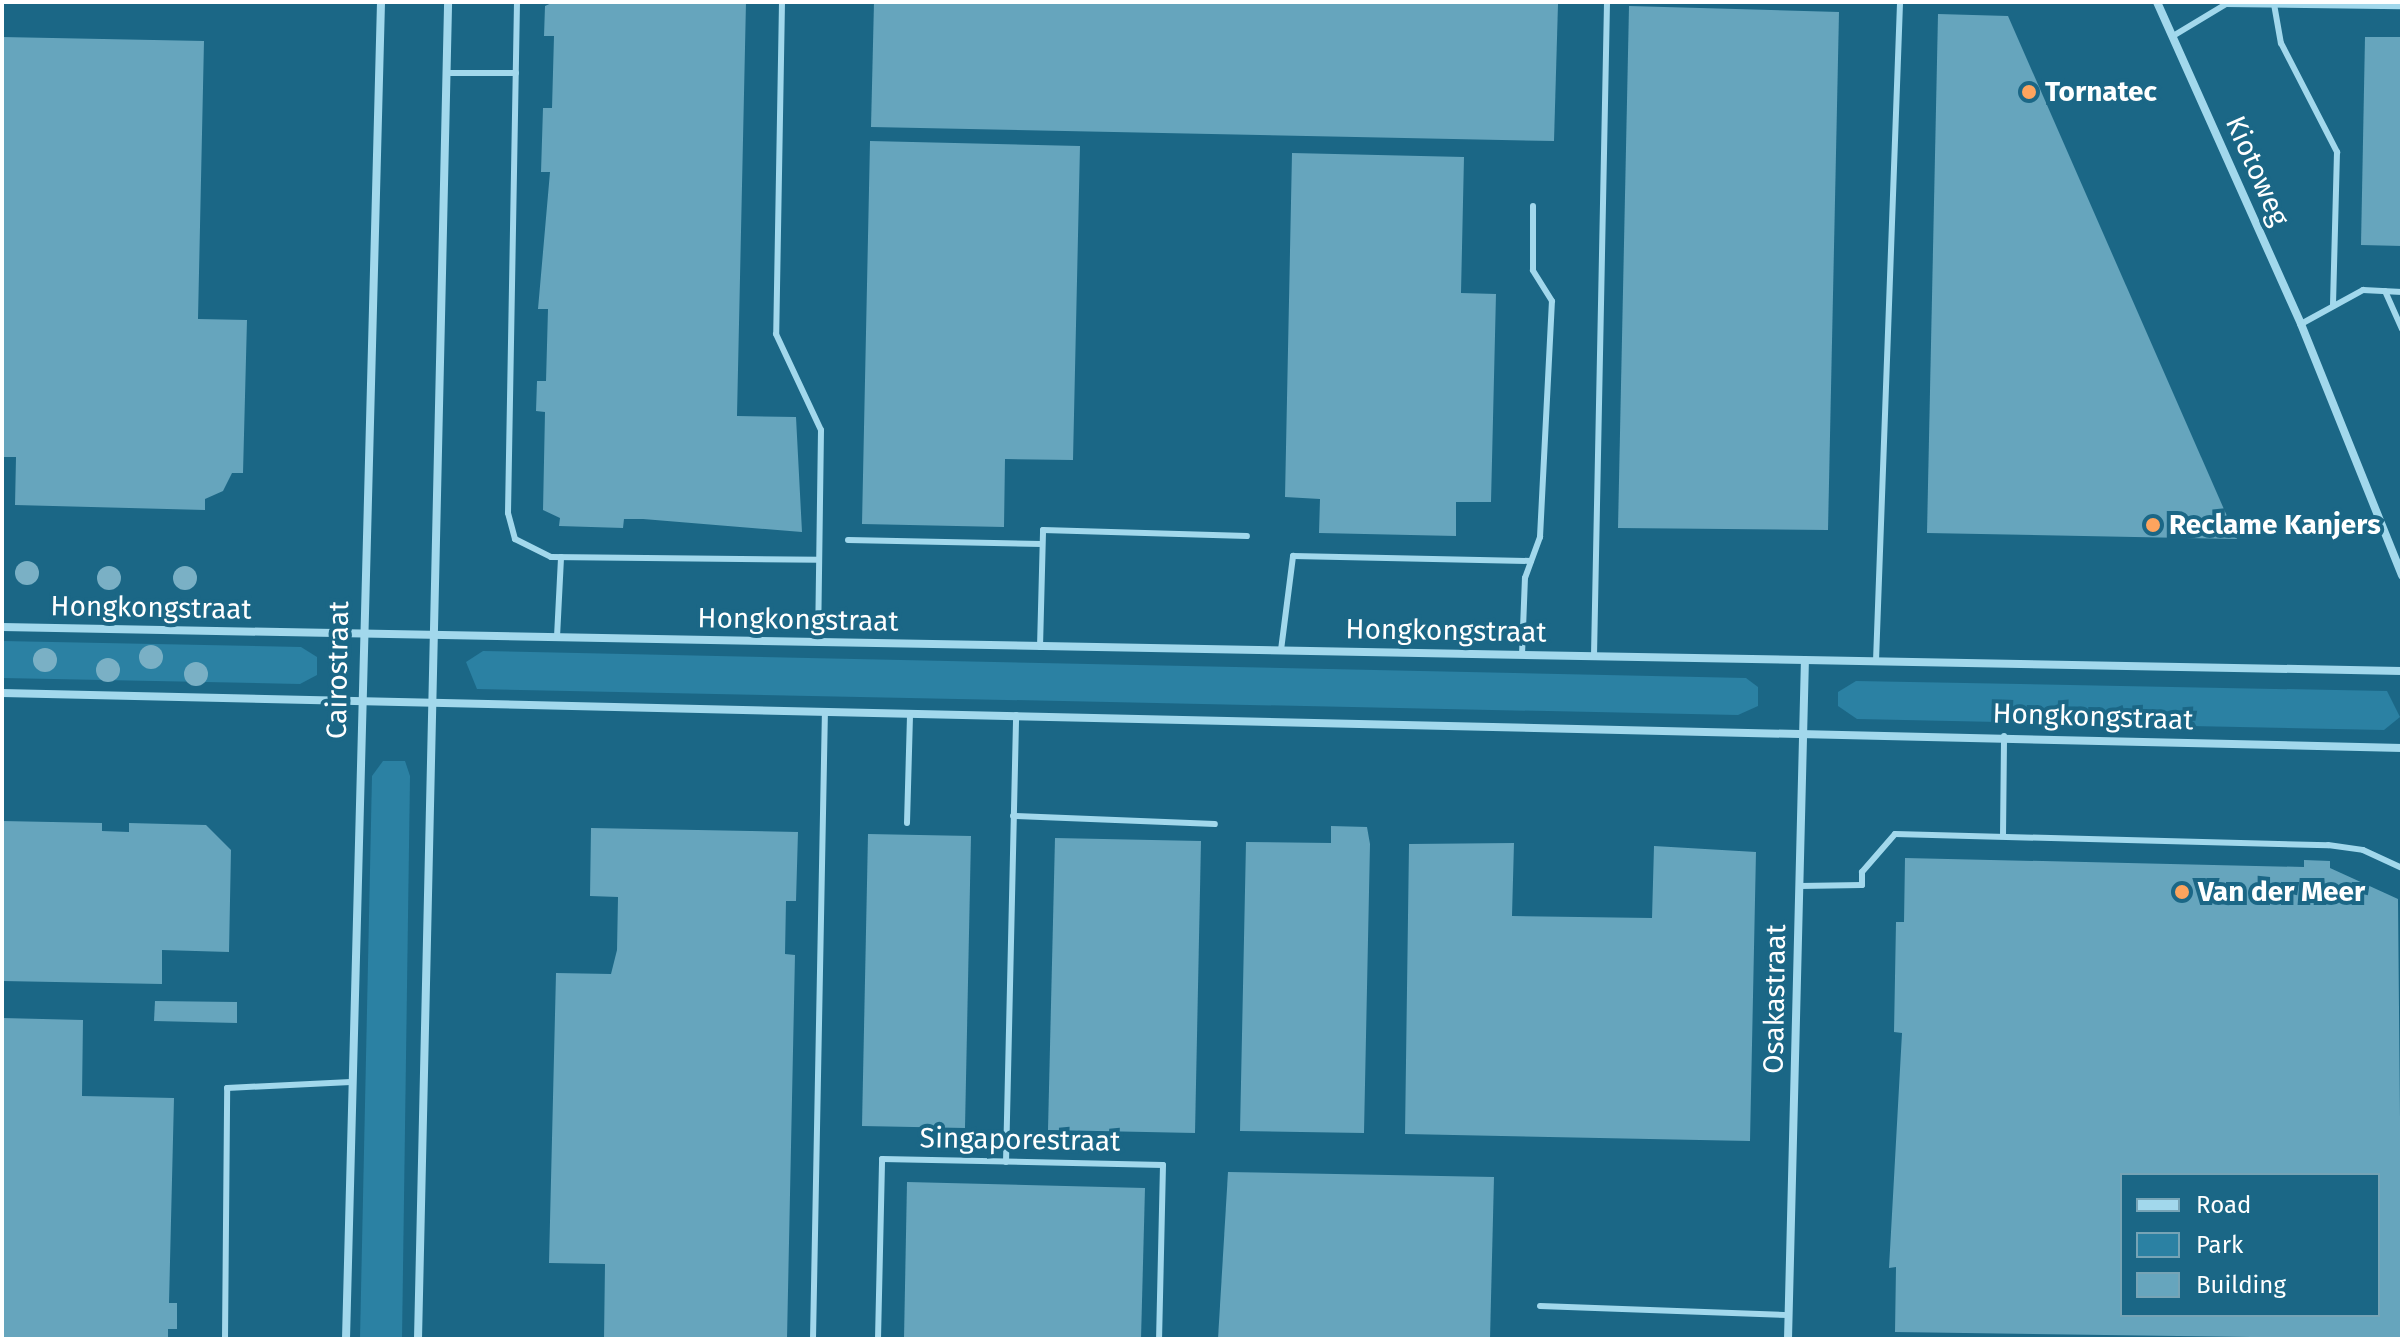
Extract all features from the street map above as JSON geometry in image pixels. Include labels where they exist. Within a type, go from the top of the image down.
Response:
[{"type":"street","name":"Cairostraat","points":[[346,1339],[361,635],[381,2]]},
{"type":"street","points":[[418,1339],[448,2]]},
{"type":"street","name":"Kiotoweg","points":[[2157,2],[2301,324],[2402,575]]},
{"type":"street","name":"Hongkongstraat","points":[[2,627],[2402,671]]},
{"type":"street","name":"Osakastraat","points":[[1788,1339],[1805,660]]},
{"type":"street","name":"Hongkongstraat","points":[[2,693],[1804,730],[2402,748]]},
{"type":"lane","points":[[517,2],[508,513],[515,539],[529,550],[561,557],[819,560]]},
{"type":"lane","points":[[782,2],[776,334],[821,430],[818,642]]},
{"type":"lane","points":[[1594,656],[1607,2]]},
{"type":"lane","points":[[1876,661],[1900,2]]},
{"type":"lane","points":[[2173,36],[2226,4],[2402,6]]},
{"type":"lane","points":[[2274,4],[2281,43],[2337,152],[2333,306]]},
{"type":"lane","points":[[446,73],[516,73]]},
{"type":"lane","points":[[1522,655],[1531,561],[1540,537],[1552,301],[1533,270],[1533,206]]},
{"type":"lane","points":[[2301,324],[2363,290],[2402,292]]},
{"type":"lane","points":[[2385,291],[2402,329]]},
{"type":"lane","points":[[1040,647],[1043,530],[1247,536]]},
{"type":"lane","points":[[848,540],[1042,544]]},
{"type":"lane","points":[[1281,650],[1293,556],[1531,561]]},
{"type":"lane","points":[[557,637],[561,557]]},
{"type":"lane","points":[[813,1339],[825,711]]},
{"type":"lane","points":[[907,823],[910,713]]},
{"type":"lane","points":[[1006,1162],[1016,715]]},
{"type":"lane","points":[[2003,836],[2004,736]]},
{"type":"lane","points":[[1013,816],[1215,824]]},
{"type":"lane","points":[[1800,886],[1862,885],[1862,872],[1895,834],[2328,845],[2363,850],[2402,868]]},
{"type":"lane","points":[[225,1339],[227,1088],[351,1082]]},
{"type":"lane","name":"Singaporestraat","points":[[878,1339],[882,1159],[1163,1165],[1159,1339]]},
{"type":"lane","points":[[1540,1306],[1789,1315]]},
{"type":"green space","points":[[2,641],[301,647],[317,657],[317,675],[300,684],[2,678]]},
{"type":"green space","points":[[483,651],[1746,678],[1758,687],[1758,706],[1738,715],[477,689],[466,662]]},
{"type":"green space","points":[[1856,681],[2387,691],[2400,717],[2384,730],[1857,719],[1838,706],[1838,692]]},
{"type":"green space","points":[[383,761],[405,761],[410,776],[402,1339],[360,1339],[372,776]]},
{"type":"building","points":[[554,2],[746,2],[737,416],[796,417],[802,532],[643,519],[624,519],[623,528],[559,526],[560,518],[543,510],[545,412],[536,411],[537,381],[546,381],[548,309],[538,309],[550,172],[541,172],[543,108],[552,108],[554,36],[544,36],[545,6]]},
{"type":"building","points":[[874,2],[1558,4],[1554,141],[871,127]]},
{"type":"building","points":[[1629,6],[1839,12],[1828,530],[1618,528]]},
{"type":"building","points":[[1938,14],[2008,16],[2237,539],[1927,533]]},
{"type":"building","points":[[2,37],[204,41],[198,319],[247,320],[243,473],[232,473],[223,491],[205,499],[205,510],[15,505],[16,457],[2,457]]},
{"type":"building","points":[[2365,37],[2402,37],[2402,246],[2361,245]]},
{"type":"building","points":[[870,141],[1080,146],[1073,460],[1005,459],[1004,527],[862,524]]},
{"type":"building","points":[[1292,153],[1464,157],[1461,293],[1496,294],[1491,502],[1456,502],[1456,536],[1319,533],[1320,499],[1285,497]]},
{"type":"building","points":[[2,821],[102,823],[102,831],[129,832],[129,823],[206,825],[231,850],[229,952],[162,950],[162,984],[2,981]]},
{"type":"building","points":[[1331,826],[1367,827],[1370,844],[1364,1133],[1240,1131],[1246,842],[1331,843]]},
{"type":"building","points":[[591,828],[798,832],[796,901],[786,901],[785,954],[795,955],[787,1339],[604,1339],[605,1264],[549,1263],[556,973],[611,974],[617,950],[618,897],[590,896]]},
{"type":"building","points":[[868,834],[971,836],[965,1128],[862,1126]]},
{"type":"building","points":[[1055,838],[1201,841],[1195,1133],[1048,1130]]},
{"type":"building","points":[[1514,843],[1512,916],[1652,918],[1654,846],[1756,852],[1750,1141],[1405,1134],[1409,844]]},
{"type":"building","points":[[1905,858],[2304,867],[2304,860],[2330,861],[2330,868],[2398,899],[2402,1339],[1895,1332],[1896,1267],[1889,1268],[1902,1033],[1894,1032],[1896,922],[1904,922]]},
{"type":"building","points":[[155,1001],[237,1002],[237,1023],[154,1021]]},
{"type":"building","points":[[2,1018],[83,1020],[82,1096],[174,1098],[169,1303],[177,1303],[177,1329],[168,1329],[168,1339],[2,1339]]},
{"type":"building","points":[[1228,1172],[1494,1177],[1490,1339],[1218,1339]]},
{"type":"building","points":[[907,1182],[1145,1188],[1141,1339],[904,1339]]},
{"type":"place","name":"Tornatec","points":[[2029,92]]},
{"type":"place","name":"Reclame Kanjers","points":[[2153,525]]},
{"type":"place","name":"Van der Meer","points":[[2182,892]]}]
